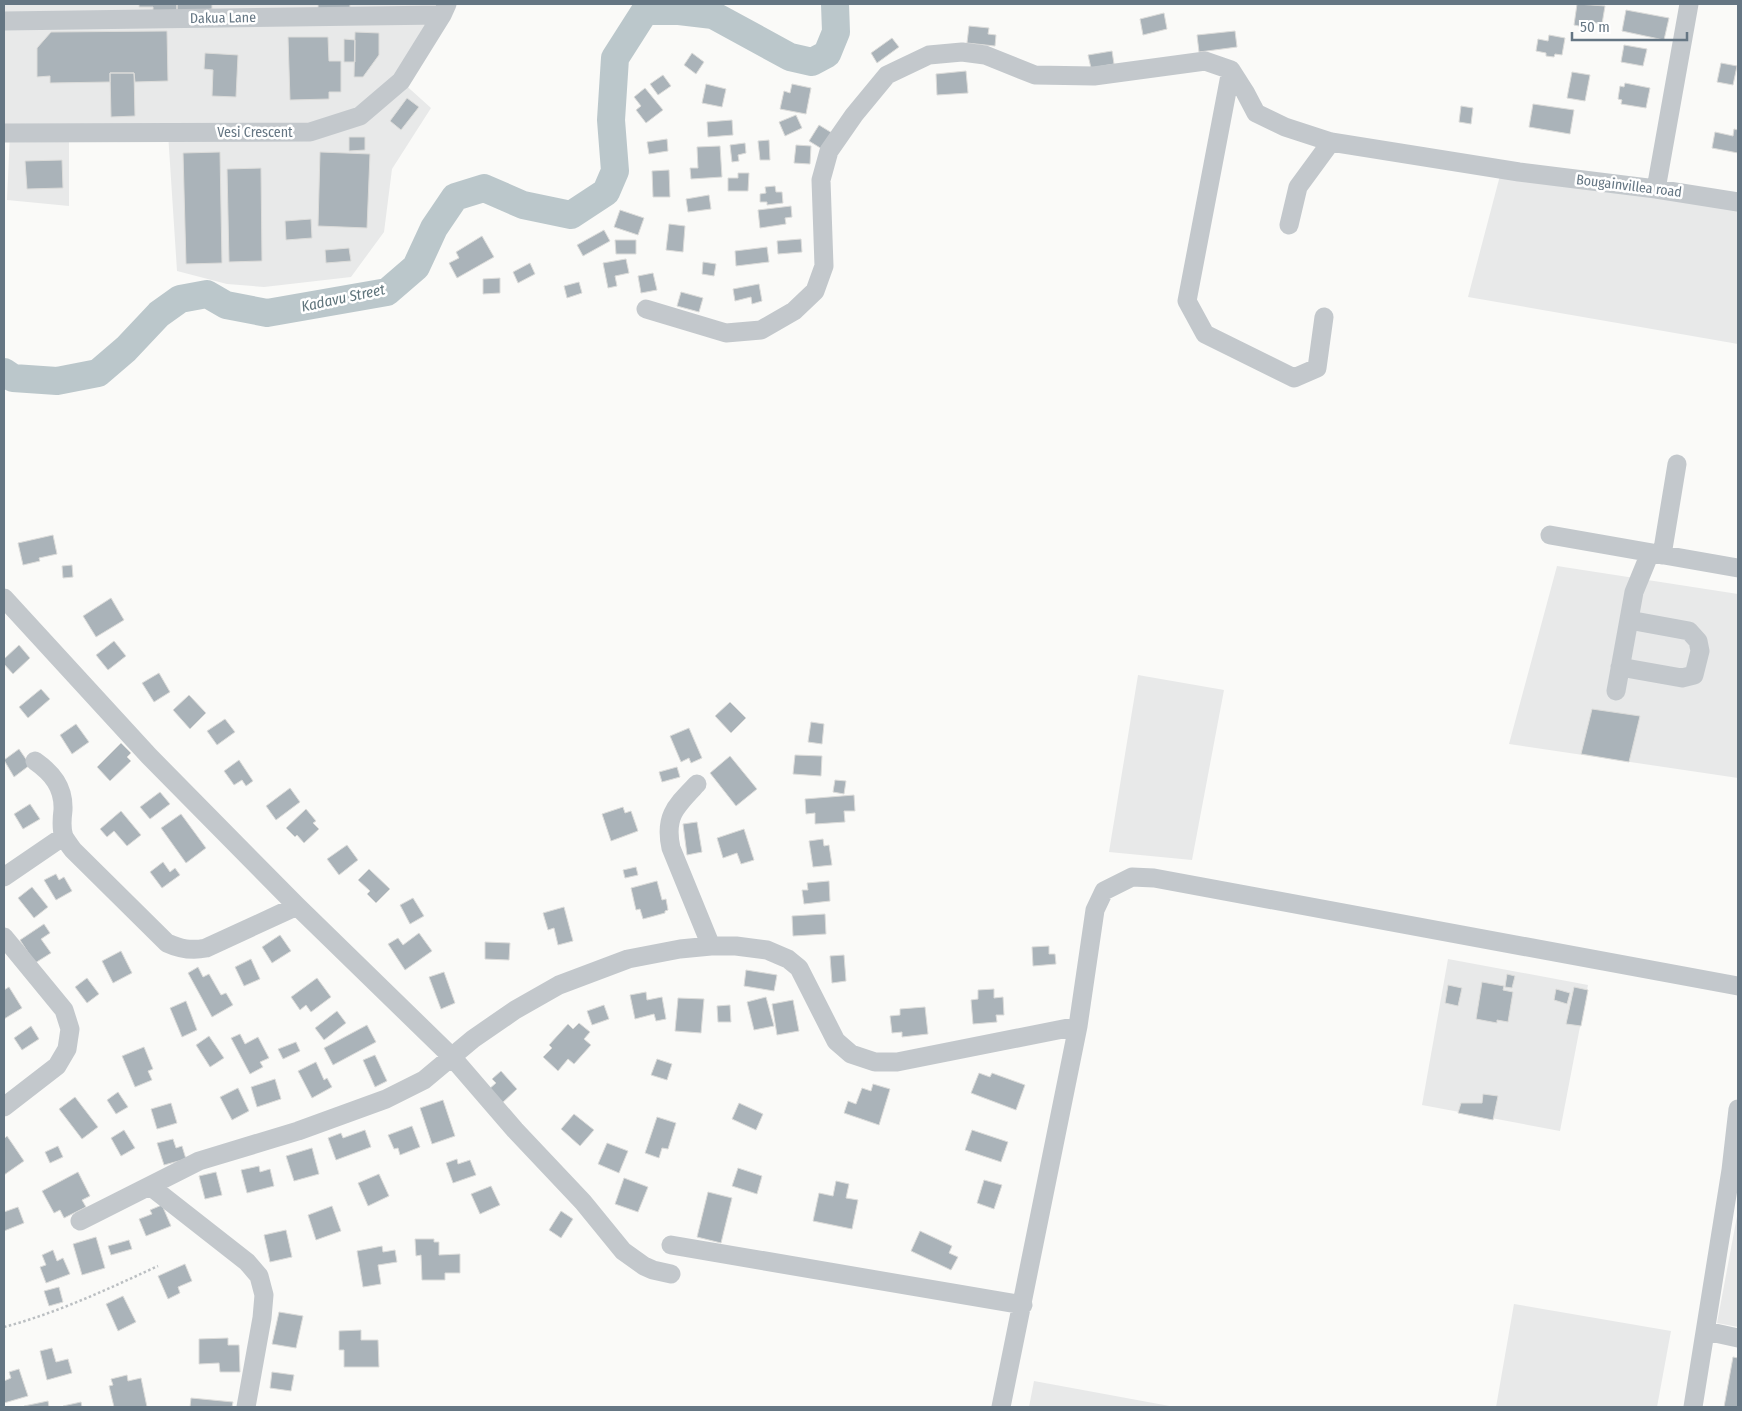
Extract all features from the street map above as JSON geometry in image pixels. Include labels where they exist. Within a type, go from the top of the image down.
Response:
[{"type":"street","points":[[1656,189],[1690,4]]},
{"type":"street","name":"Dakua Lane","points":[[4,21],[445,9]]},
{"type":"street","name":"Vesi Crescent","points":[[4,133],[310,132],[360,116],[400,81],[445,9]]},
{"type":"street","points":[[646,310],[726,332],[761,330],[794,311],[815,291],[824,266],[821,180],[829,151],[854,115],[887,75],[929,54],[962,52],[985,55],[1036,76],[1094,76],[1205,61],[1231,70],[1187,302],[1205,334],[1294,378],[1316,368],[1324,317]]},
{"type":"street","name":"Bougainvillea road","points":[[1231,70],[1246,92],[1256,113],[1285,127],[1331,142],[1519,172],[1656,189],[1737,207]]},
{"type":"street","points":[[1289,224],[1298,187],[1331,142]]},
{"type":"street","points":[[1616,691],[1634,592],[1656,554],[1677,464]]},
{"type":"street","points":[[1550,534],[1738,568]]},
{"type":"street","points":[[4,598],[149,756],[297,906],[452,1057],[515,1130],[583,1202],[623,1251],[652,1270],[671,1274]]},
{"type":"street","points":[[1620,667],[1682,678],[1694,675],[1700,651],[1698,640],[1689,630],[1629,620]]},
{"type":"street","points":[[35,761],[49,771],[59,785],[63,807],[62,822],[64,836],[73,850],[166,943],[179,949],[194,950],[206,948],[297,906]]},
{"type":"street","points":[[697,784],[676,806],[670,820],[668,834],[671,848],[710,946]]},
{"type":"street","points":[[4,877],[64,836]]},
{"type":"street","points":[[1001,1407],[1078,1026],[1096,910],[1104,891],[1132,877],[1154,878],[1738,986]]},
{"type":"street","points":[[4,938],[64,1010],[70,1029],[67,1049],[57,1066],[4,1107]]},
{"type":"street","points":[[80,1221],[200,1162],[298,1131],[386,1100],[424,1080],[473,1038],[516,1010],[559,985],[628,959],[680,949],[710,946],[736,946],[767,950],[788,959],[799,968],[836,1041],[850,1054],[875,1062],[898,1062],[1078,1026]]},
{"type":"street","points":[[1693,1407],[1731,1170],[1738,1108]]},
{"type":"street","points":[[150,1186],[247,1262],[258,1276],[264,1295],[262,1318],[246,1407]]},
{"type":"street","points":[[672,1245],[1022,1305]]},
{"type":"street","points":[[1706,1332],[1738,1338]]},
{"type":"path","points":[[4,1328],[99,1293],[158,1266]]},
{"type":"shaded area","points":[[4,4],[447,4],[401,81],[431,108],[392,169],[384,232],[351,277],[264,287],[227,284],[177,271],[168,133],[69,133],[69,206],[7,200],[10,133],[4,133]]},
{"type":"shaded area","points":[[1502,168],[1738,209],[1738,344],[1468,297]]},
{"type":"shaded area","points":[[1557,566],[1738,594],[1738,778],[1509,744]]},
{"type":"shaded area","points":[[1138,675],[1224,690],[1192,860],[1109,852]]},
{"type":"shaded area","points":[[1448,959],[1588,985],[1560,1131],[1422,1105]]},
{"type":"shaded area","points":[[1738,1211],[1738,1327],[1717,1323]]},
{"type":"shaded area","points":[[1514,1304],[1671,1331],[1657,1407],[1496,1407]]},
{"type":"shaded area","points":[[1034,1381],[1175,1407],[1029,1407]]},
{"type":"building","points":[[139,4],[177,4],[177,14],[153,14],[153,7],[139,7]]},
{"type":"building","points":[[177,4],[212,4],[212,9],[177,14]]},
{"type":"building","points":[[318,4],[350,4],[350,11],[318,10]]},
{"type":"building","points":[[1577,4],[1605,6],[1602,24],[1585,21],[1584,27],[1574,25]]},
{"type":"building","points":[[1626,10],[1669,18],[1664,40],[1622,31]]},
{"type":"building","points":[[1164,13],[1167,29],[1143,35],[1140,19]]},
{"type":"building","points":[[969,26],[989,28],[988,34],[996,35],[995,46],[967,43]]},
{"type":"building","points":[[167,31],[168,81],[135,82],[134,73],[110,73],[110,82],[50,83],[50,76],[37,77],[37,48],[51,32]]},
{"type":"building","points":[[1235,31],[1237,47],[1199,52],[1197,35]]},
{"type":"building","points":[[355,32],[379,33],[379,55],[363,77],[354,77]]},
{"type":"building","points":[[1549,35],[1565,38],[1562,55],[1546,56],[1546,53],[1536,51],[1538,39],[1548,41]]},
{"type":"building","points":[[288,37],[328,37],[329,61],[341,61],[341,92],[329,92],[329,99],[290,100]]},
{"type":"building","points":[[892,38],[899,47],[877,63],[871,53]]},
{"type":"building","points":[[344,39],[355,40],[355,62],[344,62]]},
{"type":"building","points":[[1624,45],[1647,49],[1643,66],[1621,62]]},
{"type":"building","points":[[1112,51],[1114,64],[1091,68],[1088,55]]},
{"type":"building","points":[[205,53],[238,55],[236,97],[212,96],[213,70],[204,69]]},
{"type":"building","points":[[692,53],[704,62],[696,74],[684,65]]},
{"type":"building","points":[[1721,63],[1737,66],[1733,85],[1717,82]]},
{"type":"building","points":[[966,71],[968,93],[937,95],[936,74]]},
{"type":"building","points":[[1572,72],[1590,75],[1585,101],[1567,98]]},
{"type":"building","points":[[110,73],[134,73],[135,116],[111,117]]},
{"type":"building","points":[[663,75],[671,86],[658,95],[650,84]]},
{"type":"building","points":[[1625,83],[1650,88],[1646,108],[1621,104],[1622,100],[1618,99],[1620,86],[1624,87]]},
{"type":"building","points":[[706,84],[726,89],[722,107],[702,103]]},
{"type":"building","points":[[792,84],[811,88],[806,114],[780,109],[784,91],[790,93]]},
{"type":"building","points":[[645,88],[663,110],[646,123],[636,110],[641,106],[634,97]]},
{"type":"building","points":[[407,98],[419,107],[401,130],[390,121]]},
{"type":"building","points":[[1533,104],[1574,110],[1570,134],[1529,127]]},
{"type":"building","points":[[1461,106],[1473,108],[1471,124],[1459,122]]},
{"type":"building","points":[[796,115],[802,128],[785,136],[779,122]]},
{"type":"building","points":[[732,120],[733,135],[708,137],[707,122]]},
{"type":"building","points":[[819,125],[832,133],[822,149],[809,141]]},
{"type":"building","points":[[1734,129],[1738,130],[1738,153],[1712,148],[1715,132],[1733,136]]},
{"type":"building","points":[[349,137],[365,137],[365,150],[349,151]]},
{"type":"building","points":[[667,139],[668,151],[649,154],[647,142]]},
{"type":"building","points":[[769,140],[770,160],[760,160],[758,141]]},
{"type":"building","points":[[745,143],[746,153],[738,155],[739,161],[732,162],[730,145]]},
{"type":"building","points":[[796,145],[811,146],[810,164],[794,163]]},
{"type":"building","points":[[720,146],[722,177],[691,179],[690,168],[698,168],[697,147]]},
{"type":"building","points":[[220,152],[222,263],[186,264],[183,153]]},
{"type":"building","points":[[320,152],[370,154],[367,228],[318,226]]},
{"type":"building","points":[[62,160],[63,188],[27,189],[25,161]]},
{"type":"building","points":[[261,168],[262,261],[229,262],[227,169]]},
{"type":"building","points":[[669,170],[670,197],[653,197],[652,171]]},
{"type":"building","points":[[738,173],[749,173],[748,191],[728,191],[728,178],[738,178]]},
{"type":"building","points":[[775,186],[776,192],[782,192],[783,203],[767,205],[767,202],[760,202],[760,194],[766,193],[765,187]]},
{"type":"building","points":[[709,195],[711,209],[688,212],[686,199]]},
{"type":"building","points":[[791,206],[792,217],[785,218],[786,224],[760,228],[758,210]]},
{"type":"building","points":[[620,210],[644,218],[638,235],[614,227]]},
{"type":"building","points":[[311,219],[312,238],[286,240],[285,221]]},
{"type":"building","points":[[669,224],[685,226],[683,252],[666,250]]},
{"type":"building","points":[[604,230],[610,241],[583,256],[577,245]]},
{"type":"building","points":[[482,236],[494,257],[457,278],[449,263],[459,258],[456,252]]},
{"type":"building","points":[[801,239],[802,252],[778,254],[777,241]]},
{"type":"building","points":[[615,240],[636,240],[636,254],[616,254]]},
{"type":"building","points":[[767,247],[769,262],[736,266],[735,251]]},
{"type":"building","points":[[349,248],[351,261],[326,263],[325,250]]},
{"type":"building","points":[[626,259],[629,273],[615,276],[617,286],[608,288],[603,263]]},
{"type":"building","points":[[703,262],[716,264],[714,276],[702,274]]},
{"type":"building","points":[[530,263],[535,274],[518,283],[513,272]]},
{"type":"building","points":[[653,273],[657,290],[641,293],[638,276]]},
{"type":"building","points":[[500,278],[500,293],[483,294],[483,279]]},
{"type":"building","points":[[579,282],[582,293],[567,298],[564,286]]},
{"type":"building","points":[[759,284],[762,301],[752,304],[751,297],[735,301],[733,289]]},
{"type":"building","points":[[681,292],[703,298],[699,312],[677,306]]},
{"type":"building","points":[[53,535],[57,554],[39,558],[40,561],[23,565],[18,543]]},
{"type":"building","points":[[72,565],[73,577],[63,578],[62,566]]},
{"type":"building","points":[[111,598],[124,620],[96,637],[83,616]]},
{"type":"building","points":[[114,641],[126,656],[108,670],[96,655]]},
{"type":"building","points":[[19,645],[30,658],[13,674],[4,664],[4,659]]},
{"type":"building","points":[[159,673],[170,692],[154,702],[142,683]]},
{"type":"building","points":[[41,689],[50,699],[28,718],[19,707]]},
{"type":"building","points":[[189,695],[206,713],[190,729],[173,710]]},
{"type":"building","points":[[730,702],[746,718],[731,733],[715,716]]},
{"type":"building","points":[[1592,709],[1640,716],[1629,762],[1581,754]]},
{"type":"building","points":[[225,719],[235,732],[217,745],[207,731]]},
{"type":"building","points":[[811,722],[824,724],[822,744],[808,742]]},
{"type":"building","points":[[76,724],[89,742],[72,754],[60,735]]},
{"type":"building","points":[[689,728],[702,758],[691,763],[689,758],[681,762],[670,736]]},
{"type":"building","points":[[121,743],[131,753],[127,757],[131,761],[110,781],[97,767]]},
{"type":"building","points":[[19,749],[30,765],[14,777],[4,760]]},
{"type":"building","points":[[795,755],[822,756],[821,776],[793,774]]},
{"type":"building","points":[[730,756],[757,789],[736,806],[710,773]]},
{"type":"building","points":[[239,760],[253,781],[246,786],[242,780],[234,785],[224,771]]},
{"type":"building","points":[[677,767],[680,777],[662,782],[659,772]]},
{"type":"building","points":[[835,780],[846,781],[844,794],[833,792]]},
{"type":"building","points":[[290,788],[300,802],[276,820],[266,806]]},
{"type":"building","points":[[160,792],[170,804],[150,819],[140,807]]},
{"type":"building","points":[[854,795],[855,811],[844,811],[845,822],[815,824],[815,813],[806,814],[805,799]]},
{"type":"building","points":[[30,804],[40,819],[23,829],[14,814]]},
{"type":"building","points":[[623,807],[625,813],[631,811],[638,831],[611,841],[602,814]]},
{"type":"building","points":[[306,809],[316,821],[313,823],[319,829],[304,843],[297,835],[295,837],[286,828]]},
{"type":"building","points":[[121,811],[141,835],[127,846],[114,831],[107,837],[100,829]]},
{"type":"building","points":[[181,814],[206,848],[186,863],[161,828]]},
{"type":"building","points":[[697,822],[702,852],[687,855],[683,824]]},
{"type":"building","points":[[744,829],[754,860],[741,864],[737,853],[723,858],[717,838]]},
{"type":"building","points":[[823,839],[824,846],[829,845],[832,865],[813,867],[809,841]]},
{"type":"building","points":[[347,845],[358,860],[339,875],[327,859]]},
{"type":"building","points":[[163,862],[170,872],[175,868],[180,875],[162,888],[150,872]]},
{"type":"building","points":[[636,867],[638,875],[625,878],[623,870]]},
{"type":"building","points":[[369,869],[390,889],[376,903],[367,894],[370,891],[358,880]]},
{"type":"building","points":[[56,874],[59,880],[64,877],[72,891],[56,900],[44,880]]},
{"type":"building","points":[[657,881],[662,900],[666,899],[668,910],[665,913],[643,919],[640,909],[636,910],[631,888]]},
{"type":"building","points":[[829,881],[830,901],[804,904],[802,890],[808,890],[807,883]]},
{"type":"building","points":[[32,887],[48,907],[34,918],[18,898]]},
{"type":"building","points":[[413,898],[424,916],[410,924],[400,905]]},
{"type":"building","points":[[564,907],[573,941],[558,945],[554,928],[548,930],[543,913]]},
{"type":"building","points":[[825,914],[826,934],[793,936],[792,916]]},
{"type":"building","points":[[44,924],[50,933],[41,939],[51,953],[35,963],[20,940]]},
{"type":"building","points":[[419,933],[432,951],[405,970],[388,944],[398,938],[403,945]]},
{"type":"building","points":[[280,935],[291,951],[272,963],[262,947]]},
{"type":"building","points":[[485,942],[510,943],[509,960],[485,959]]},
{"type":"building","points":[[1049,946],[1049,954],[1055,954],[1056,964],[1033,966],[1032,947]]},
{"type":"building","points":[[121,951],[132,973],[113,983],[102,961]]},
{"type":"building","points":[[844,955],[846,981],[832,983],[830,956]]},
{"type":"building","points":[[251,959],[260,979],[244,986],[235,967]]},
{"type":"building","points":[[198,967],[203,977],[209,974],[221,995],[226,993],[233,1005],[212,1017],[188,973]]},
{"type":"building","points":[[746,970],[777,975],[774,991],[744,986]]},
{"type":"building","points":[[444,972],[455,1003],[441,1009],[429,977]]},
{"type":"building","points":[[1507,974],[1515,976],[1512,988],[1505,987]]},
{"type":"building","points":[[87,978],[99,994],[87,1003],[75,987]]},
{"type":"building","points":[[317,978],[331,997],[311,1012],[306,1005],[300,1010],[291,997]]},
{"type":"building","points":[[1482,982],[1504,986],[1503,990],[1513,992],[1508,1022],[1497,1020],[1497,1023],[1476,1019]]},
{"type":"building","points":[[1448,985],[1462,988],[1458,1006],[1445,1003]]},
{"type":"building","points":[[9,987],[22,1008],[4,1019],[4,990]]},
{"type":"building","points":[[1574,987],[1588,990],[1581,1026],[1566,1024]]},
{"type":"building","points":[[994,989],[994,998],[1003,997],[1004,1015],[996,1015],[997,1022],[973,1024],[971,1000],[978,999],[978,990]]},
{"type":"building","points":[[1556,989],[1570,993],[1567,1004],[1554,1000]]},
{"type":"building","points":[[646,992],[647,1000],[662,997],[666,1019],[656,1021],[654,1014],[635,1019],[630,995]]},
{"type":"building","points":[[766,997],[774,1026],[754,1030],[747,1002]]},
{"type":"building","points":[[678,998],[704,999],[701,1033],[675,1031]]},
{"type":"building","points":[[793,1000],[799,1031],[777,1035],[772,1004]]},
{"type":"building","points":[[186,1001],[197,1030],[182,1037],[170,1008]]},
{"type":"building","points":[[604,1005],[609,1019],[592,1025],[587,1011]]},
{"type":"building","points":[[730,1005],[731,1022],[718,1022],[717,1006]]},
{"type":"building","points":[[925,1007],[928,1034],[902,1037],[902,1032],[892,1033],[890,1016],[900,1015],[900,1009]]},
{"type":"building","points":[[337,1011],[346,1023],[324,1040],[315,1028]]},
{"type":"building","points":[[579,1023],[590,1032],[584,1039],[591,1045],[574,1064],[568,1059],[558,1071],[543,1057],[552,1048],[549,1045],[568,1024],[573,1029]]},
{"type":"building","points":[[367,1025],[376,1042],[333,1065],[324,1048]]},
{"type":"building","points":[[31,1026],[39,1039],[22,1050],[14,1038]]},
{"type":"building","points":[[240,1034],[245,1044],[258,1037],[269,1058],[260,1062],[263,1067],[250,1074],[231,1038]]},
{"type":"building","points":[[209,1036],[224,1058],[210,1067],[196,1045]]},
{"type":"building","points":[[296,1042],[300,1051],[283,1059],[278,1049]]},
{"type":"building","points":[[144,1047],[153,1069],[148,1071],[152,1080],[135,1087],[122,1056]]},
{"type":"building","points":[[375,1055],[387,1081],[375,1087],[363,1060]]},
{"type":"building","points":[[657,1059],[672,1064],[667,1080],[651,1075]]},
{"type":"building","points":[[316,1062],[324,1080],[327,1078],[332,1087],[312,1098],[298,1071]]},
{"type":"building","points":[[501,1071],[517,1089],[500,1105],[488,1090],[496,1083],[492,1079]]},
{"type":"building","points":[[979,1073],[990,1077],[992,1073],[1025,1085],[1016,1110],[971,1093]]},
{"type":"building","points":[[275,1079],[281,1099],[257,1107],[251,1087]]},
{"type":"building","points":[[873,1084],[890,1089],[879,1125],[844,1113],[848,1101],[856,1104],[862,1088],[871,1091]]},
{"type":"building","points":[[238,1088],[249,1111],[232,1120],[220,1097]]},
{"type":"building","points":[[118,1092],[128,1107],[116,1114],[107,1100]]},
{"type":"building","points":[[1483,1094],[1498,1096],[1493,1120],[1458,1113],[1461,1103],[1482,1103]]},
{"type":"building","points":[[75,1097],[98,1127],[82,1139],[59,1109]]},
{"type":"building","points":[[443,1100],[455,1136],[432,1144],[420,1108]]},
{"type":"building","points":[[171,1103],[177,1123],[157,1129],[151,1109]]},
{"type":"building","points":[[739,1103],[763,1114],[756,1130],[732,1119]]},
{"type":"building","points":[[574,1114],[594,1130],[580,1146],[561,1129]]},
{"type":"building","points":[[657,1117],[676,1123],[668,1149],[662,1148],[659,1158],[645,1153]]},
{"type":"building","points":[[412,1126],[420,1147],[400,1155],[398,1148],[394,1149],[388,1135]]},
{"type":"building","points":[[124,1130],[135,1148],[121,1156],[111,1138]]},
{"type":"building","points":[[365,1130],[371,1147],[336,1160],[328,1138],[341,1133],[343,1138]]},
{"type":"building","points":[[972,1130],[1008,1142],[1001,1162],[965,1150]]},
{"type":"building","points":[[7,1136],[24,1161],[4,1175],[4,1139]]},
{"type":"building","points":[[173,1139],[176,1148],[182,1146],[186,1159],[164,1165],[157,1143]]},
{"type":"building","points":[[607,1143],[628,1151],[619,1173],[598,1164]]},
{"type":"building","points":[[58,1146],[63,1157],[50,1163],[45,1152]]},
{"type":"building","points":[[312,1148],[319,1174],[294,1181],[286,1156]]},
{"type":"building","points":[[457,1159],[458,1164],[470,1160],[476,1175],[453,1183],[446,1163]]},
{"type":"building","points":[[259,1166],[260,1172],[270,1169],[274,1186],[247,1193],[241,1170]]},
{"type":"building","points":[[738,1168],[762,1176],[757,1194],[732,1186]]},
{"type":"building","points":[[78,1172],[90,1196],[82,1200],[86,1207],[64,1218],[60,1210],[54,1213],[42,1191]]},
{"type":"building","points":[[216,1172],[222,1195],[205,1199],[199,1176]]},
{"type":"building","points":[[379,1174],[389,1196],[368,1206],[358,1183]]},
{"type":"building","points":[[624,1178],[648,1187],[638,1212],[615,1204]]},
{"type":"building","points":[[984,1180],[1002,1185],[994,1209],[977,1203]]},
{"type":"building","points":[[836,1181],[849,1184],[846,1198],[858,1200],[852,1229],[813,1221],[819,1193],[833,1196]]},
{"type":"building","points":[[491,1186],[500,1205],[480,1214],[471,1194]]},
{"type":"building","points":[[708,1192],[732,1198],[721,1243],[697,1237]]},
{"type":"building","points":[[162,1205],[171,1226],[146,1236],[139,1219],[152,1214],[150,1210]]},
{"type":"building","points":[[332,1206],[341,1231],[316,1240],[308,1215]]},
{"type":"building","points":[[18,1207],[24,1223],[4,1231],[4,1212]]},
{"type":"building","points":[[561,1211],[573,1219],[561,1238],[549,1230]]},
{"type":"building","points":[[286,1230],[292,1257],[270,1262],[264,1235]]},
{"type":"building","points":[[920,1231],[952,1246],[949,1253],[958,1257],[951,1270],[911,1251]]},
{"type":"building","points":[[96,1237],[105,1268],[82,1275],[73,1244]]},
{"type":"building","points":[[415,1239],[434,1239],[434,1242],[439,1242],[439,1255],[460,1254],[460,1273],[445,1273],[445,1280],[422,1280],[421,1255],[416,1256]]},
{"type":"building","points":[[129,1240],[132,1249],[111,1255],[108,1246]]},
{"type":"building","points":[[382,1246],[383,1252],[395,1250],[397,1262],[378,1265],[381,1284],[363,1287],[357,1251]]},
{"type":"building","points":[[53,1250],[57,1261],[63,1258],[70,1274],[46,1283],[40,1267],[46,1265],[42,1255]]},
{"type":"building","points":[[185,1264],[192,1281],[178,1287],[180,1293],[168,1299],[158,1276]]},
{"type":"building","points":[[59,1287],[63,1302],[49,1306],[44,1291]]},
{"type":"building","points":[[123,1296],[136,1322],[118,1331],[106,1304]]},
{"type":"building","points":[[279,1312],[303,1316],[296,1348],[272,1344]]},
{"type":"building","points":[[361,1330],[361,1340],[378,1340],[379,1367],[344,1367],[344,1350],[339,1350],[339,1331]]},
{"type":"building","points":[[228,1338],[228,1345],[239,1345],[240,1372],[220,1372],[219,1363],[199,1364],[199,1339]]},
{"type":"building","points":[[52,1348],[56,1362],[68,1359],[72,1373],[47,1380],[40,1351]]},
{"type":"building","points":[[1733,1357],[1738,1358],[1738,1407],[1724,1407]]},
{"type":"building","points":[[19,1369],[28,1396],[4,1403],[4,1381],[11,1378],[9,1372]]},
{"type":"building","points":[[272,1372],[294,1375],[291,1391],[270,1388]]},
{"type":"building","points":[[127,1375],[128,1381],[141,1378],[147,1407],[114,1407],[109,1386],[113,1385],[111,1379]]},
{"type":"building","points":[[191,1398],[233,1402],[232,1407],[190,1407]]},
{"type":"building","points":[[48,1401],[49,1407],[24,1406]]},
{"type":"building","points":[[81,1402],[82,1407],[63,1407],[63,1406]]},
{"type":"waterway","name":"Kadavu Street","points":[[4,372],[13,378],[57,381],[98,373],[126,349],[159,314],[180,299],[207,294],[226,305],[267,313],[387,292],[416,267],[434,228],[455,197],[484,188],[523,205],[571,215],[606,192],[615,171],[611,120],[615,58],[645,11],[679,11],[713,15],[790,57],[812,62],[827,54],[836,32],[835,4]]}]
